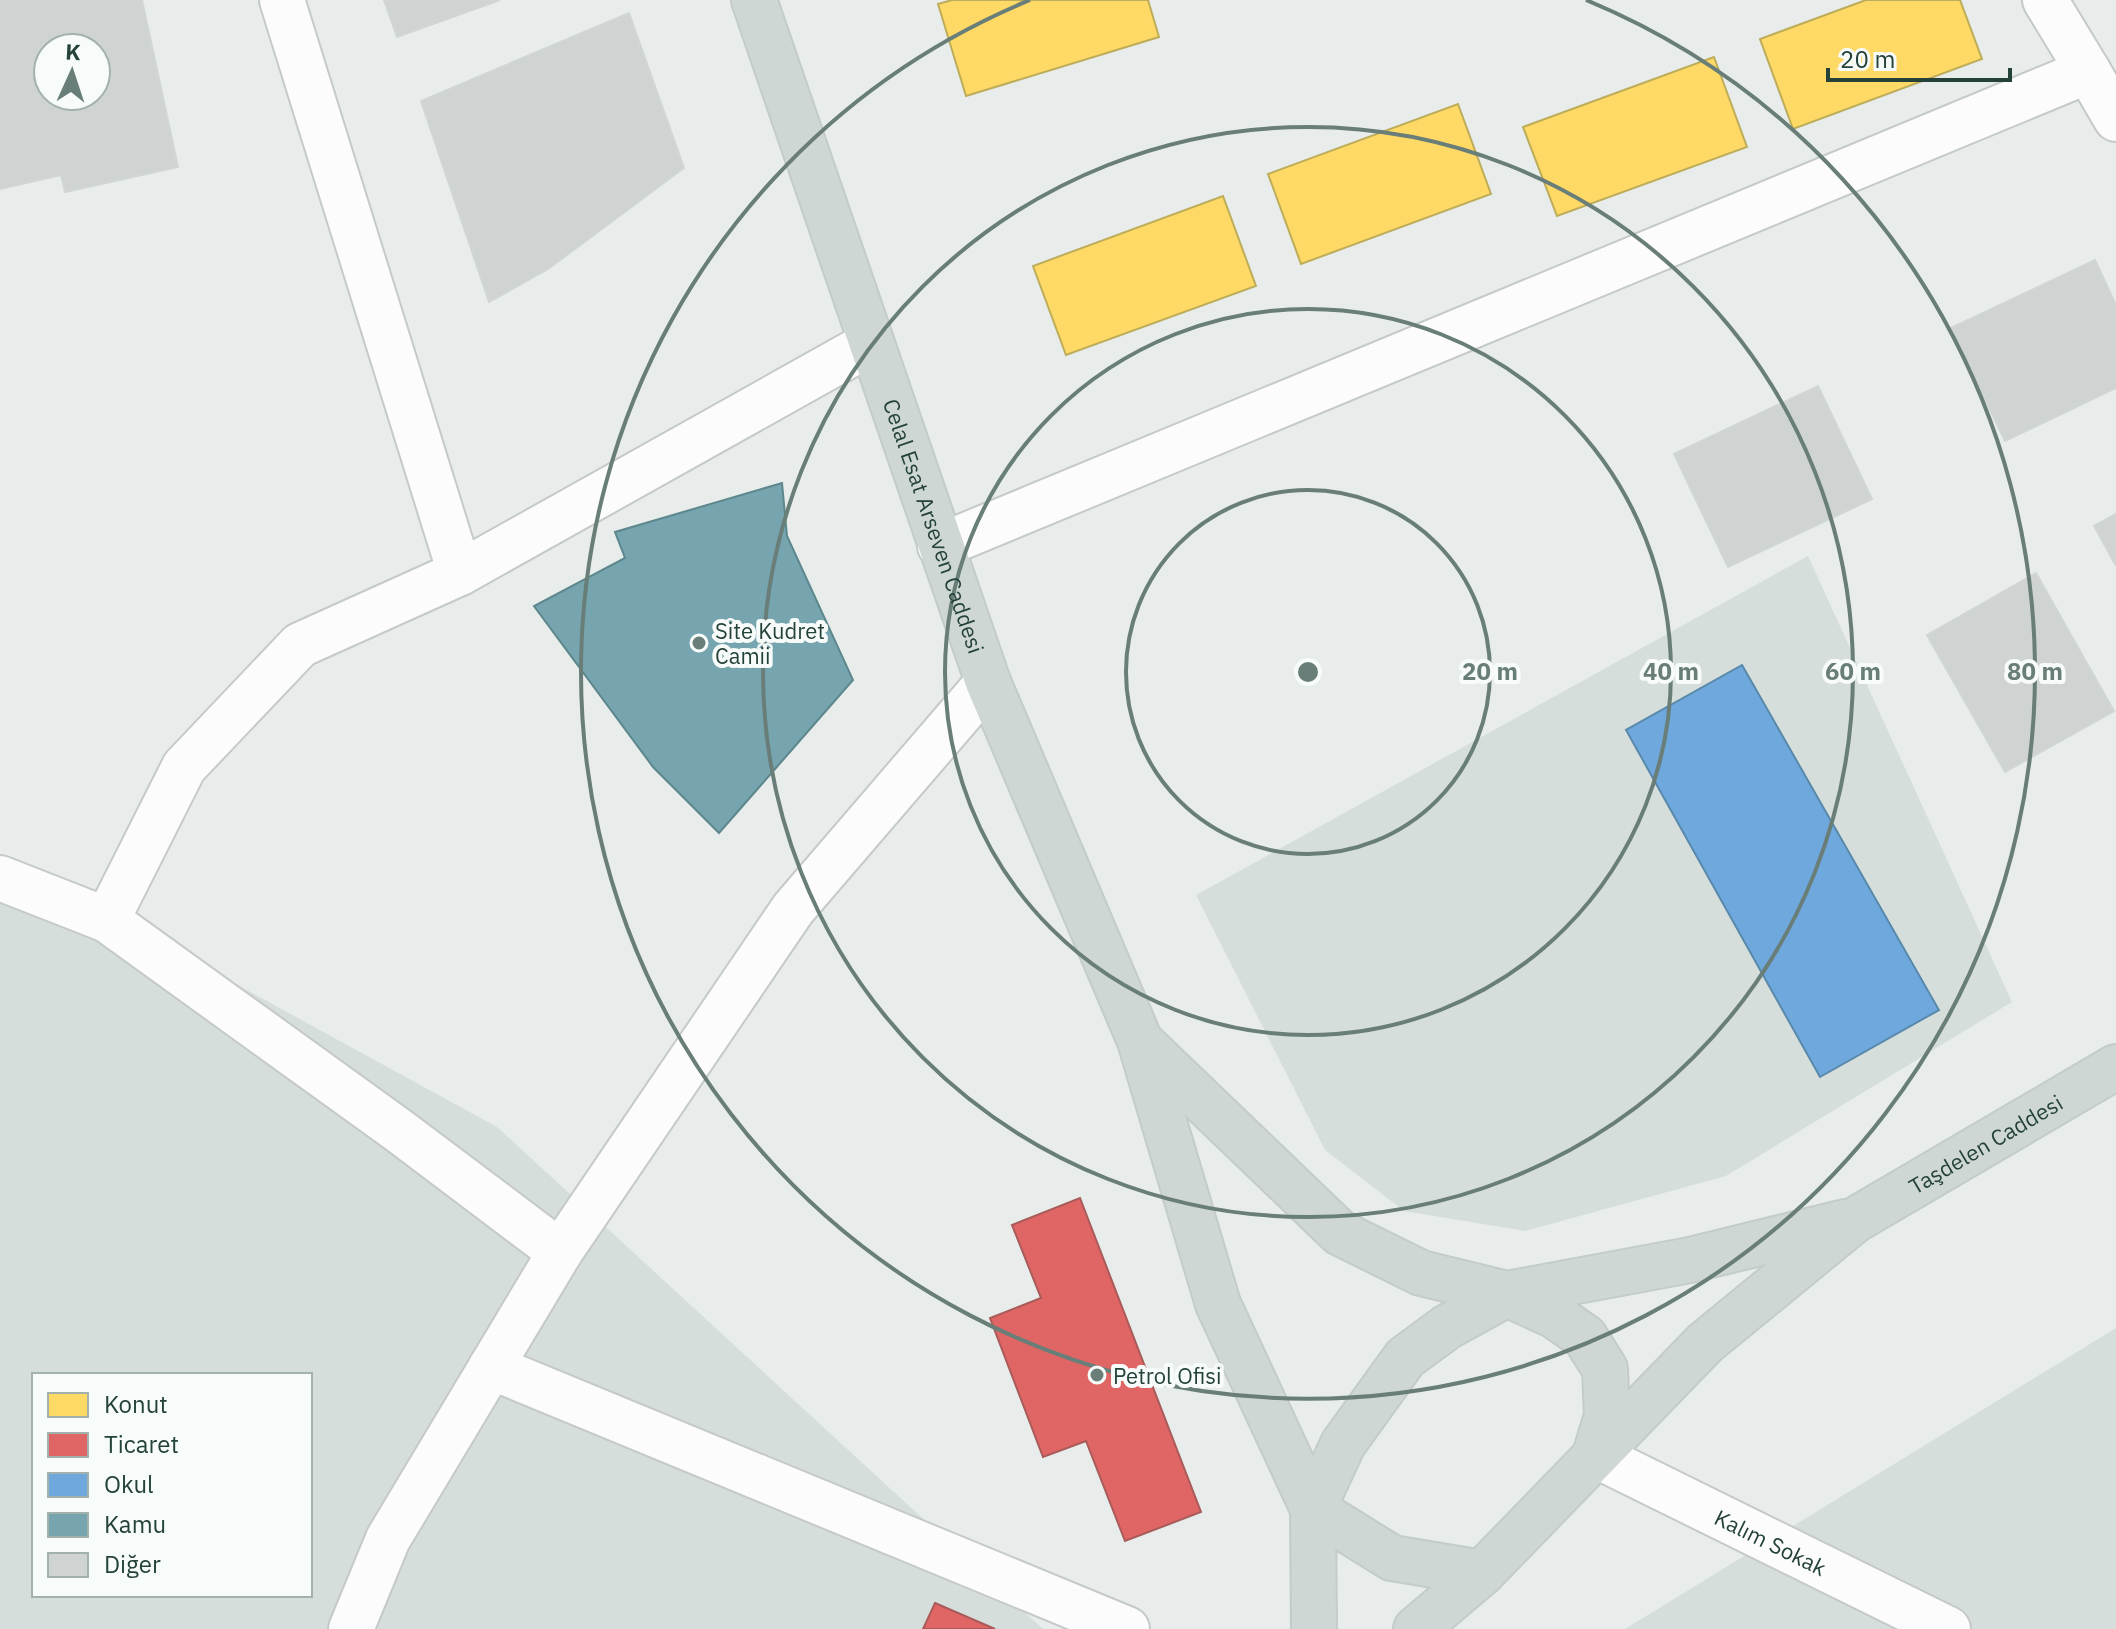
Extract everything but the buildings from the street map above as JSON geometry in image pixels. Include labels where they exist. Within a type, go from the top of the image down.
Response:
[{"type":"main road","name":"Celal Esat Arseven Caddesi","points":[[754,0],[988,682],[1140,1041],[1218,1304],[1313,1509]]},
{"type":"main road","points":[[1140,1041],[1340,1233],[1421,1273],[1507,1294],[1555,1316],[1585,1337],[1605,1369],[1607,1416],[1595,1455]]},
{"type":"main road","name":"Taşdelen Caddesi","points":[[1855,1220],[2116,1067]]},
{"type":"main road","points":[[1314,1629],[1313,1509],[1343,1444],[1405,1358],[1447,1327],[1507,1294],[1690,1260],[1855,1220]]},
{"type":"main road","points":[[1416,1629],[1482,1573],[1705,1343],[1855,1220]]},
{"type":"main road","points":[[1313,1509],[1392,1558],[1482,1573]]},
{"type":"street","points":[[282,0],[460,573]]},
{"type":"street","points":[[2045,0],[2116,119]]},
{"type":"street","points":[[940,546],[2088,71]]},
{"type":"street","points":[[107,920],[184,767],[300,645],[460,573],[871,343]]},
{"type":"street","points":[[351,1629],[388,1539],[560,1252],[793,909],[988,682]]},
{"type":"street","points":[[0,878],[107,920],[398,1130],[560,1252]]},
{"type":"street","points":[[491,1367],[1127,1629]]},
{"type":"street","name":"Kalım Sokak","points":[[1595,1455],[1948,1629]]},
{"type":"shaded area","points":[[1808,556],[2012,1002],[1726,1176],[1525,1231],[1404,1211],[1325,1150],[1196,895]]},
{"type":"shaded area","points":[[0,855],[497,1127],[1043,1629],[0,1629]]},
{"type":"shaded area","points":[[2116,1328],[2116,1629],[1625,1629]]},
{"type":"place","name":"Site Kudret Camii","points":[[699,643]]},
{"type":"place","name":"Petrol Ofisi","points":[[1097,1375]]}]
